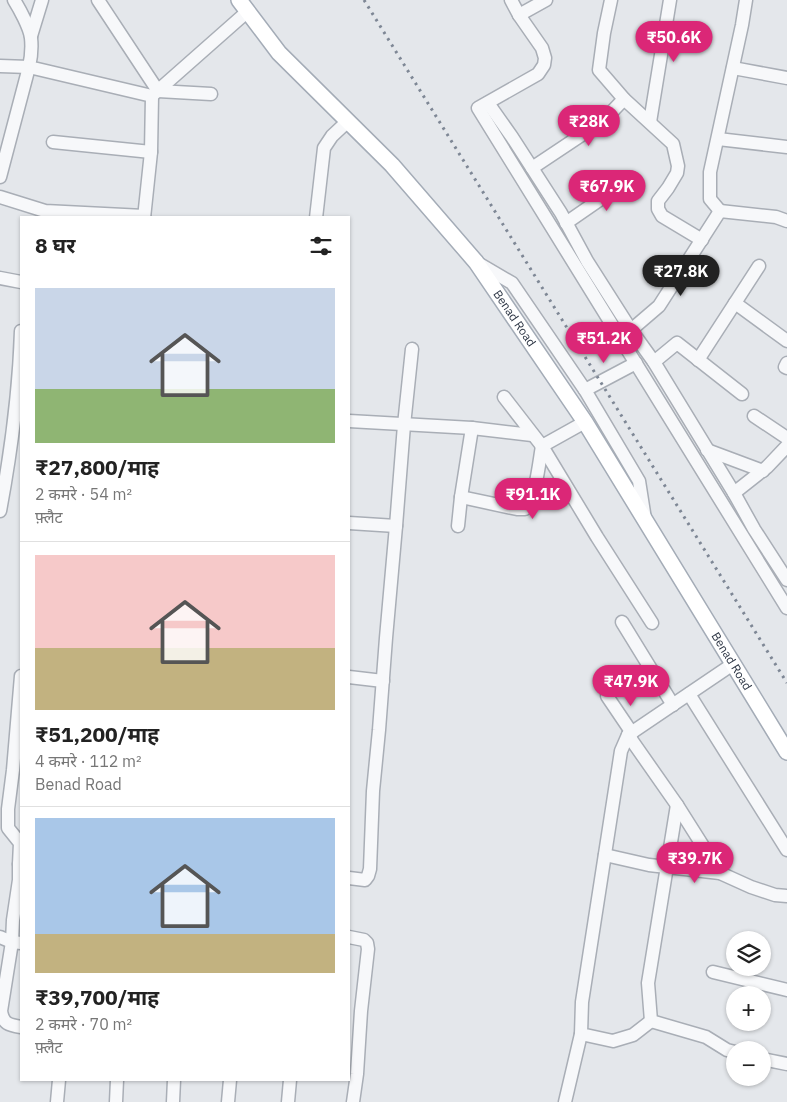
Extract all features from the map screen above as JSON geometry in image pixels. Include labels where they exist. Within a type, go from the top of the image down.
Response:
[{"type":"main road","name":"Benad Road","points":[[243,6],[279,53],[392,165],[476,262],[585,422],[787,752]]},
{"type":"street","points":[[14,0],[19,7],[31,36]]},
{"type":"street","points":[[0,177],[29,66],[31,36],[42,0]]},
{"type":"street","points":[[98,0],[155,93],[144,216]]},
{"type":"street","points":[[511,0],[542,48],[545,58],[544,65],[538,74],[478,108],[787,608]]},
{"type":"street","points":[[519,15],[546,0]]},
{"type":"street","points":[[610,0],[599,70],[624,100],[673,144],[678,166],[677,174],[658,201],[658,209],[662,216],[702,240]]},
{"type":"street","points":[[650,122],[670,0]]},
{"type":"street","points":[[746,0],[710,172],[710,199],[720,211],[776,217],[787,221]]},
{"type":"street","points":[[155,93],[243,6]]},
{"type":"street","points":[[0,66],[29,66],[155,93],[211,94]]},
{"type":"street","points":[[733,68],[787,78]]},
{"type":"street","points":[[532,168],[604,120],[624,100]]},
{"type":"street","points":[[488,103],[532,168],[566,223],[586,261],[654,362],[754,529],[787,580]]},
{"type":"street","points":[[316,216],[324,148],[332,136],[348,122]]},
{"type":"street","points":[[718,139],[787,147]]},
{"type":"street","points":[[52,142],[151,152]]},
{"type":"street","points":[[566,223],[631,178]]},
{"type":"street","points":[[0,197],[45,212],[124,216]]},
{"type":"street","points":[[631,330],[659,306],[720,211]]},
{"type":"street","points":[[476,262],[512,283],[585,390],[639,481],[645,521]]},
{"type":"street","points":[[698,360],[759,266]]},
{"type":"street","points":[[0,278],[20,282]]},
{"type":"street","points":[[735,303],[787,341]]},
{"type":"street","points":[[654,362],[677,343],[742,394]]},
{"type":"street","points":[[350,878],[364,880],[368,876],[370,869],[373,791],[412,350]]},
{"type":"street","points":[[585,390],[636,363]]},
{"type":"street","points":[[787,363],[785,367],[787,368]]},
{"type":"street","points":[[0,512],[9,463],[6,442],[19,398],[20,370]]},
{"type":"street","points":[[504,398],[542,446],[652,623]]},
{"type":"street","points":[[754,416],[787,438]]},
{"type":"street","points":[[350,421],[472,428],[532,435]]},
{"type":"street","points":[[542,446],[585,422]]},
{"type":"street","points":[[458,526],[472,428]]},
{"type":"street","points":[[461,497],[526,509],[530,504],[533,494],[542,446]]},
{"type":"street","points":[[734,493],[763,471],[787,446]]},
{"type":"street","points":[[708,450],[763,471]]},
{"type":"street","points":[[350,523],[396,526]]},
{"type":"street","points":[[622,622],[673,705]]},
{"type":"street","points":[[565,1102],[581,1034],[582,1002],[620,751],[630,734],[734,664]]},
{"type":"street","points":[[350,677],[383,681]]},
{"type":"street","points":[[20,688],[8,809],[8,828],[20,843],[19,880],[13,920],[17,943],[1,1011],[2,1018],[8,1024],[20,1027]]},
{"type":"street","points":[[689,694],[787,850]]},
{"type":"street","points":[[607,696],[720,873]]},
{"type":"street","points":[[651,1021],[648,982],[677,805]]},
{"type":"street","points":[[605,855],[649,866],[720,873],[759,890],[775,895],[787,896]]},
{"type":"street","points":[[0,937],[17,943]]},
{"type":"street","points":[[350,937],[364,940],[367,943],[368,949],[353,1102]]},
{"type":"street","points":[[713,972],[787,990]]},
{"type":"street","points":[[581,1034],[613,1041],[633,1035],[651,1021]]},
{"type":"street","points":[[651,1021],[706,1037],[726,1049]]},
{"type":"street","points":[[771,1061],[787,1064]]},
{"type":"street","points":[[57,1102],[59,1081]]},
{"type":"street","points":[[116,1102],[117,1081]]},
{"type":"street","points":[[173,1102],[174,1081]]},
{"type":"street","points":[[228,1102],[230,1081]]},
{"type":"street","points":[[288,1102],[290,1081]]},
{"type":"railway","points":[[364,0],[787,683]]}]
